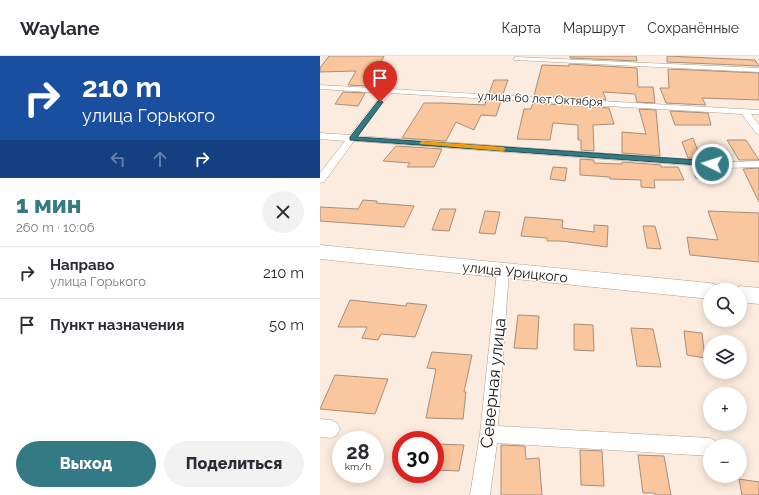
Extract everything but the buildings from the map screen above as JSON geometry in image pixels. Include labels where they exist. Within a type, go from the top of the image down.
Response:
[{"type":"street","points":[[516,59],[759,70]]},
{"type":"street","name":"улица 60 лет Октября","points":[[320,87],[759,112]]},
{"type":"street","points":[[320,180],[389,90]]},
{"type":"street","points":[[744,110],[759,131]]},
{"type":"street","points":[[320,136],[727,165],[759,164]]},
{"type":"street","name":"улица Урицкого","points":[[320,252],[703,290]]},
{"type":"street","name":"Северная улица","points":[[480,495],[488,434],[503,271]]},
{"type":"street","points":[[747,295],[759,296]]},
{"type":"street","points":[[488,434],[703,448]]},
{"type":"slow traffic","points":[[422,143],[503,149]]},
{"type":"route","points":[[380,102],[352,138],[712,164]]}]
